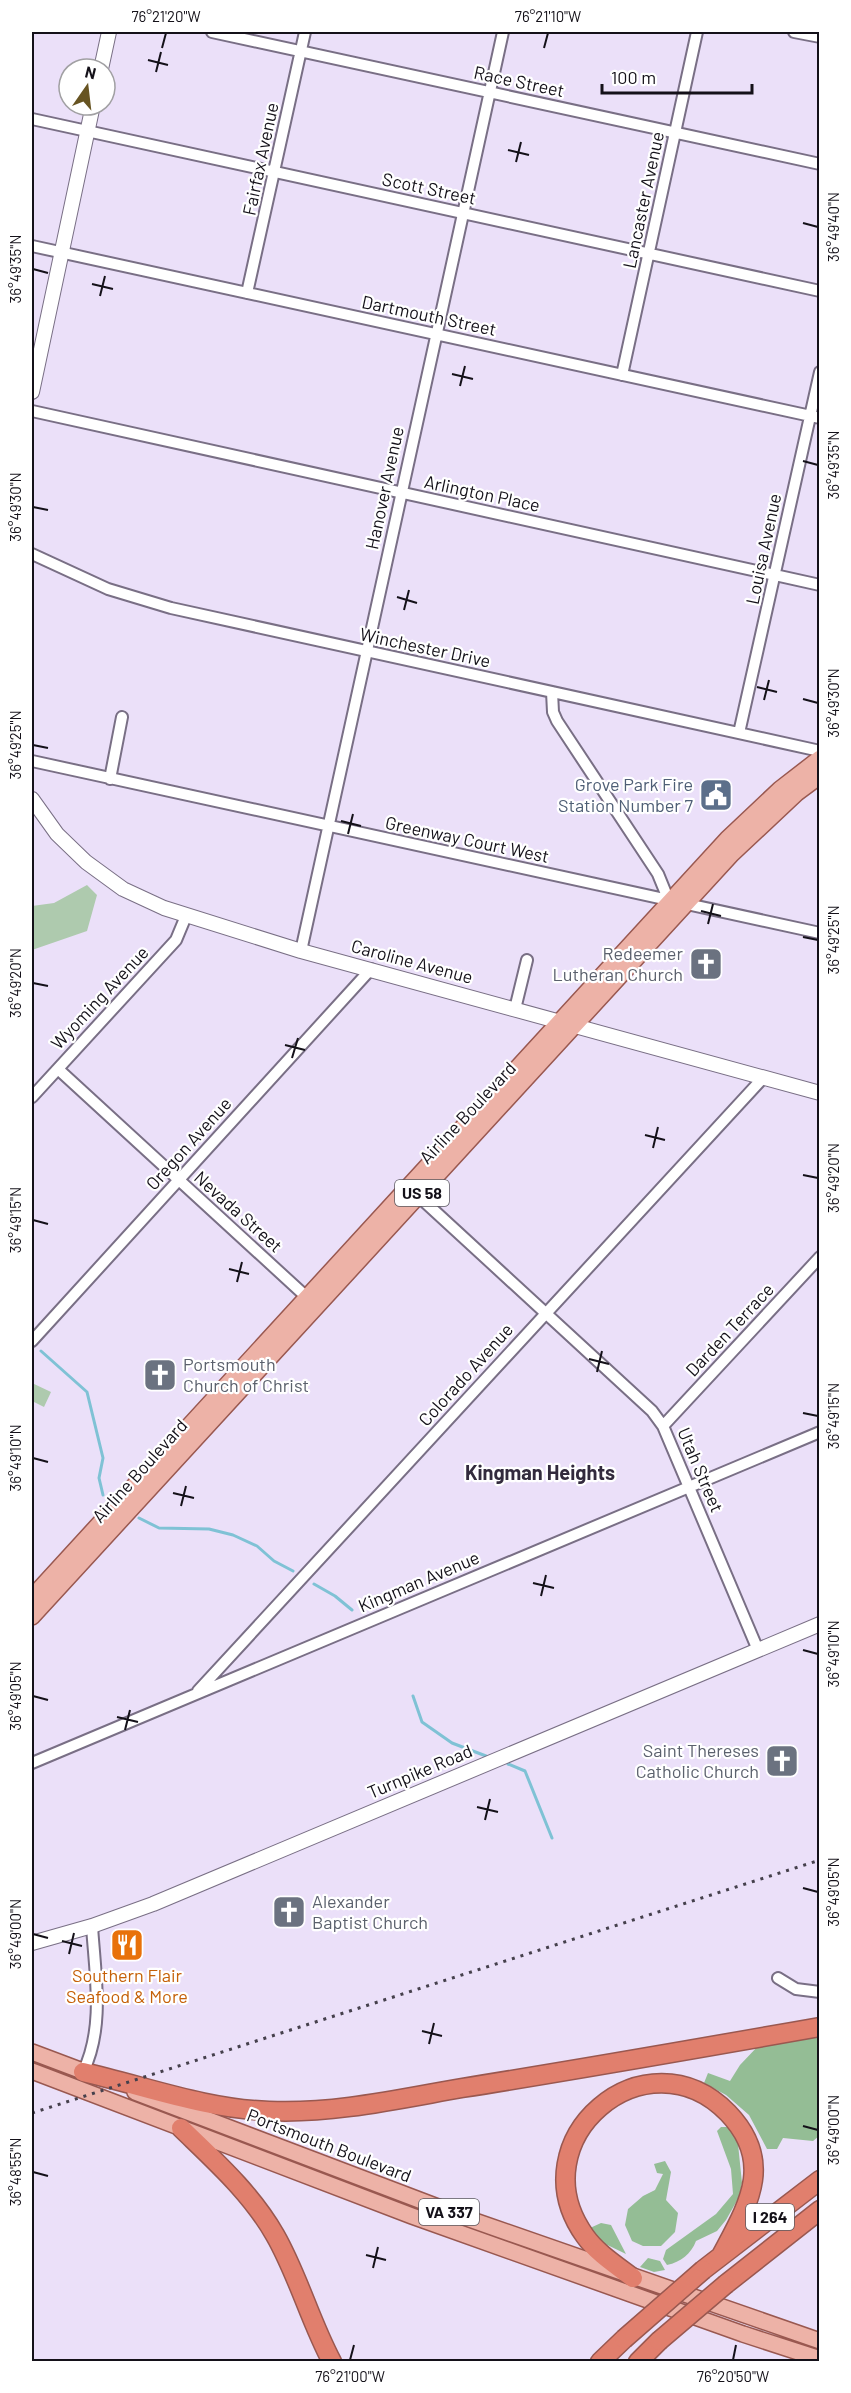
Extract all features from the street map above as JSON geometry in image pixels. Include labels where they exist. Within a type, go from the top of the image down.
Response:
[{"type":"highway","points":[[83,2072],[200,2103],[271,2112],[314,2110],[476,2086],[819,2027]]},
{"type":"highway","points":[[633,2278],[594,2248],[584,2235],[569,2205],[565,2172],[572,2143],[580,2127],[603,2103],[630,2089],[670,2084],[697,2091],[721,2106],[742,2132],[752,2158],[751,2191],[743,2215],[722,2254]]},
{"type":"highway","points":[[181,2128],[232,2178],[264,2217],[287,2258],[332,2361]]},
{"type":"highway","name":"I 264","points":[[600,2361],[722,2254],[819,2180]]},
{"type":"highway","name":"I 264","points":[[638,2361],[726,2284],[819,2210]]},
{"type":"main road","name":"Airline Boulevard","points":[[413,1192],[559,1021],[669,901],[746,820],[819,758]]},
{"type":"main road","name":"Airline Boulevard","points":[[32,1617],[80,1554],[413,1192],[575,1026],[685,904],[764,823],[819,776]]},
{"type":"main road","name":"Airline Boulevard","points":[[32,1597],[80,1554]]},
{"type":"main road","name":"Portsmouth Boulevard","points":[[32,2052],[380,2186],[633,2278],[819,2341]]},
{"type":"main road","name":"Portsmouth Boulevard","points":[[32,2071],[412,2216],[670,2309],[819,2359]]},
{"type":"street","points":[[104,57],[109,32]]},
{"type":"street","name":"Race Street","points":[[212,32],[819,164]]},
{"type":"street","name":"Fairfax Avenue","points":[[247,292],[276,172],[305,32]]},
{"type":"street","name":"Hanover Avenue","points":[[301,951],[502,32]]},
{"type":"street","name":"Lancaster Avenue","points":[[622,375],[697,32]]},
{"type":"street","points":[[794,32],[819,37]]},
{"type":"street","points":[[32,392],[90,117]]},
{"type":"street","name":"Scott Street","points":[[32,119],[819,291]]},
{"type":"street","name":"Dartmouth Street","points":[[32,246],[815,417]]},
{"type":"street","name":"Louisa Avenue","points":[[740,733],[775,575],[815,417],[819,372]]},
{"type":"street","name":"Arlington Place","points":[[32,411],[819,585]]},
{"type":"street","name":"Winchester Drive","points":[[32,554],[81,578],[139,600],[819,751]]},
{"type":"street","points":[[552,692],[553,712],[557,721],[658,874],[669,901]]},
{"type":"street","points":[[110,779],[122,717]]},
{"type":"street","name":"Greenway Court West","points":[[32,761],[819,933]]},
{"type":"street","name":"Caroline Avenue","points":[[32,799],[57,834],[102,875],[145,901],[301,951],[819,1093]]},
{"type":"street","name":"Wyoming Avenue","points":[[32,1097],[176,940],[186,916]]},
{"type":"street","points":[[515,1009],[527,960]]},
{"type":"street","name":"Oregon Avenue","points":[[32,1341],[370,969]]},
{"type":"street","name":"Nevada Street","points":[[58,1069],[312,1302]]},
{"type":"street","name":"Colorado Avenue","points":[[195,1695],[763,1078]]},
{"type":"street","name":"Utah Street","points":[[413,1192],[652,1411],[670,1437],[689,1488],[758,1650]]},
{"type":"street","name":"Darden Terrace","points":[[663,1426],[819,1257]]},
{"type":"street","name":"Kingman Avenue","points":[[32,1763],[689,1488],[819,1431]]},
{"type":"street","name":"Turnpike Road","points":[[32,1943],[92,1926],[153,1904],[819,1624]]},
{"type":"street","points":[[83,2072],[95,2039],[96,1984],[92,1926]]},
{"type":"street","points":[[778,1978],[796,1989],[819,1992]]},
{"type":"green space","points":[[87,885],[97,895],[87,931],[32,950],[32,906],[54,903]]},
{"type":"green space","points":[[32,1383],[51,1392],[44,1407],[32,1401]]},
{"type":"green space","points":[[819,2036],[819,2136],[813,2141],[783,2138],[777,2149],[767,2149],[749,2115],[726,2095],[704,2083],[708,2073],[730,2081],[740,2065],[759,2045]]},
{"type":"green space","points":[[721,2127],[729,2127],[738,2144],[742,2183],[739,2197],[717,2231],[696,2241],[685,2257],[667,2265],[663,2259],[666,2250],[716,2214],[733,2194],[731,2169],[717,2131]]},
{"type":"green space","points":[[665,2161],[671,2172],[666,2200],[678,2213],[675,2232],[661,2246],[643,2246],[632,2241],[625,2225],[628,2209],[643,2196],[655,2190],[663,2174],[657,2173],[654,2164]]},
{"type":"green space","points":[[601,2223],[611,2225],[626,2254],[597,2240],[590,2228]]},
{"type":"green space","points":[[648,2258],[660,2261],[665,2270],[654,2272],[640,2267]]},
{"type":"waterway","points":[[41,1351],[87,1392],[103,1458],[99,1478],[103,1495]]},
{"type":"waterway","points":[[139,1518],[159,1528],[209,1529],[233,1535],[257,1546],[274,1561],[293,1571]]},
{"type":"waterway","points":[[314,1584],[335,1596],[352,1610]]},
{"type":"waterway","points":[[413,1696],[422,1722],[452,1743],[486,1756]]},
{"type":"waterway","points":[[508,1764],[525,1771],[552,1838]]},
{"type":"railway","points":[[32,2113],[820,1860]]},
{"type":"place","name":"Grove Park Fire Station Number 7","points":[[716,795]]},
{"type":"place","name":"Redeemer Lutheran Church","points":[[706,964]]},
{"type":"place","name":"Portsmouth Church of Christ","points":[[160,1375]]},
{"type":"place","name":"Saint Thereses Catholic Church","points":[[782,1761]]},
{"type":"place","name":"Alexander Baptist Church","points":[[289,1912]]},
{"type":"place","name":"Southern Flair Seafood & More","points":[[127,1945]]},
{"type":"district","name":"Kingman Heights","points":[[540,1473]]}]
